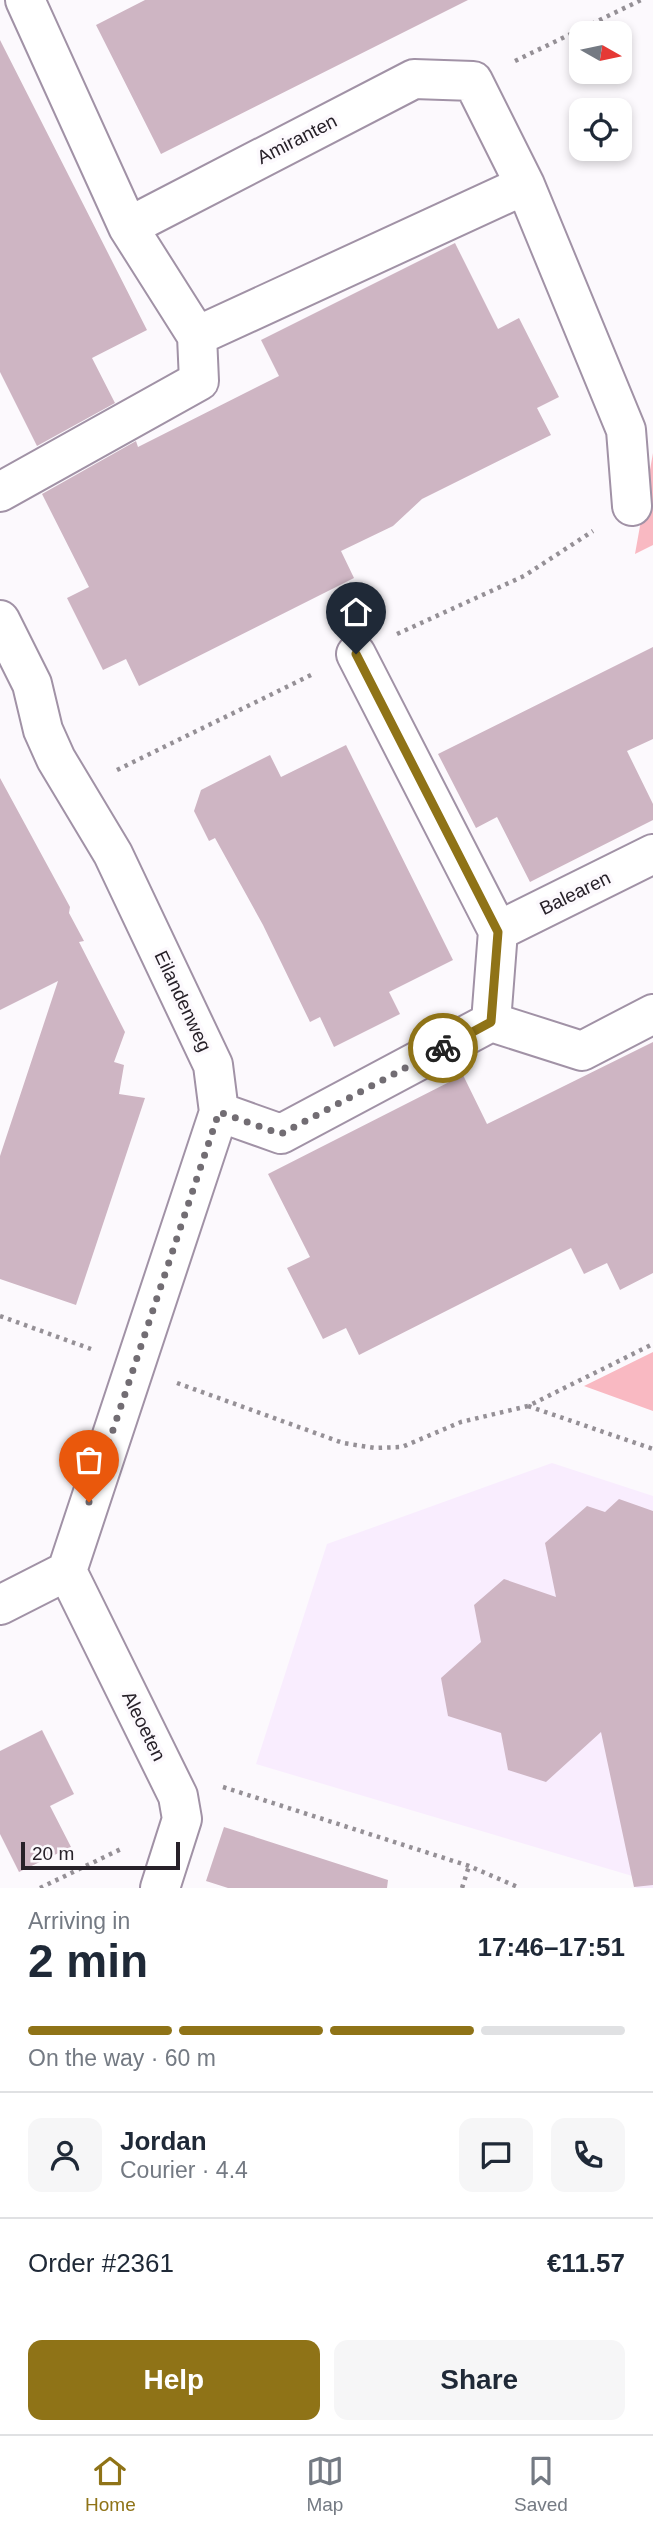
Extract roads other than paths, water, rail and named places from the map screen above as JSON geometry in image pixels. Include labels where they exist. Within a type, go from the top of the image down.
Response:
[{"type":"street","points":[[0,492],[199,381],[197,336],[128,227],[25,0]]},
{"type":"street","name":"Amiranten","points":[[128,227],[414,79],[473,82],[525,185]]},
{"type":"street","points":[[197,336],[525,185],[626,430],[632,506]]},
{"type":"street","name":"Eilandenweg","points":[[0,620],[32,684],[43,730],[56,759],[113,854],[214,1065],[219,1112],[67,1571]]},
{"type":"street","points":[[356,654],[498,932],[491,1022]]},
{"type":"street","name":"Balearen","points":[[498,932],[653,854]]},
{"type":"street","points":[[219,1112],[281,1134],[491,1022],[582,1051],[653,1014]]},
{"type":"street","points":[[0,1605],[67,1571]]},
{"type":"street","name":"Aleoeten","points":[[67,1571],[180,1807],[160,1888]]}]
